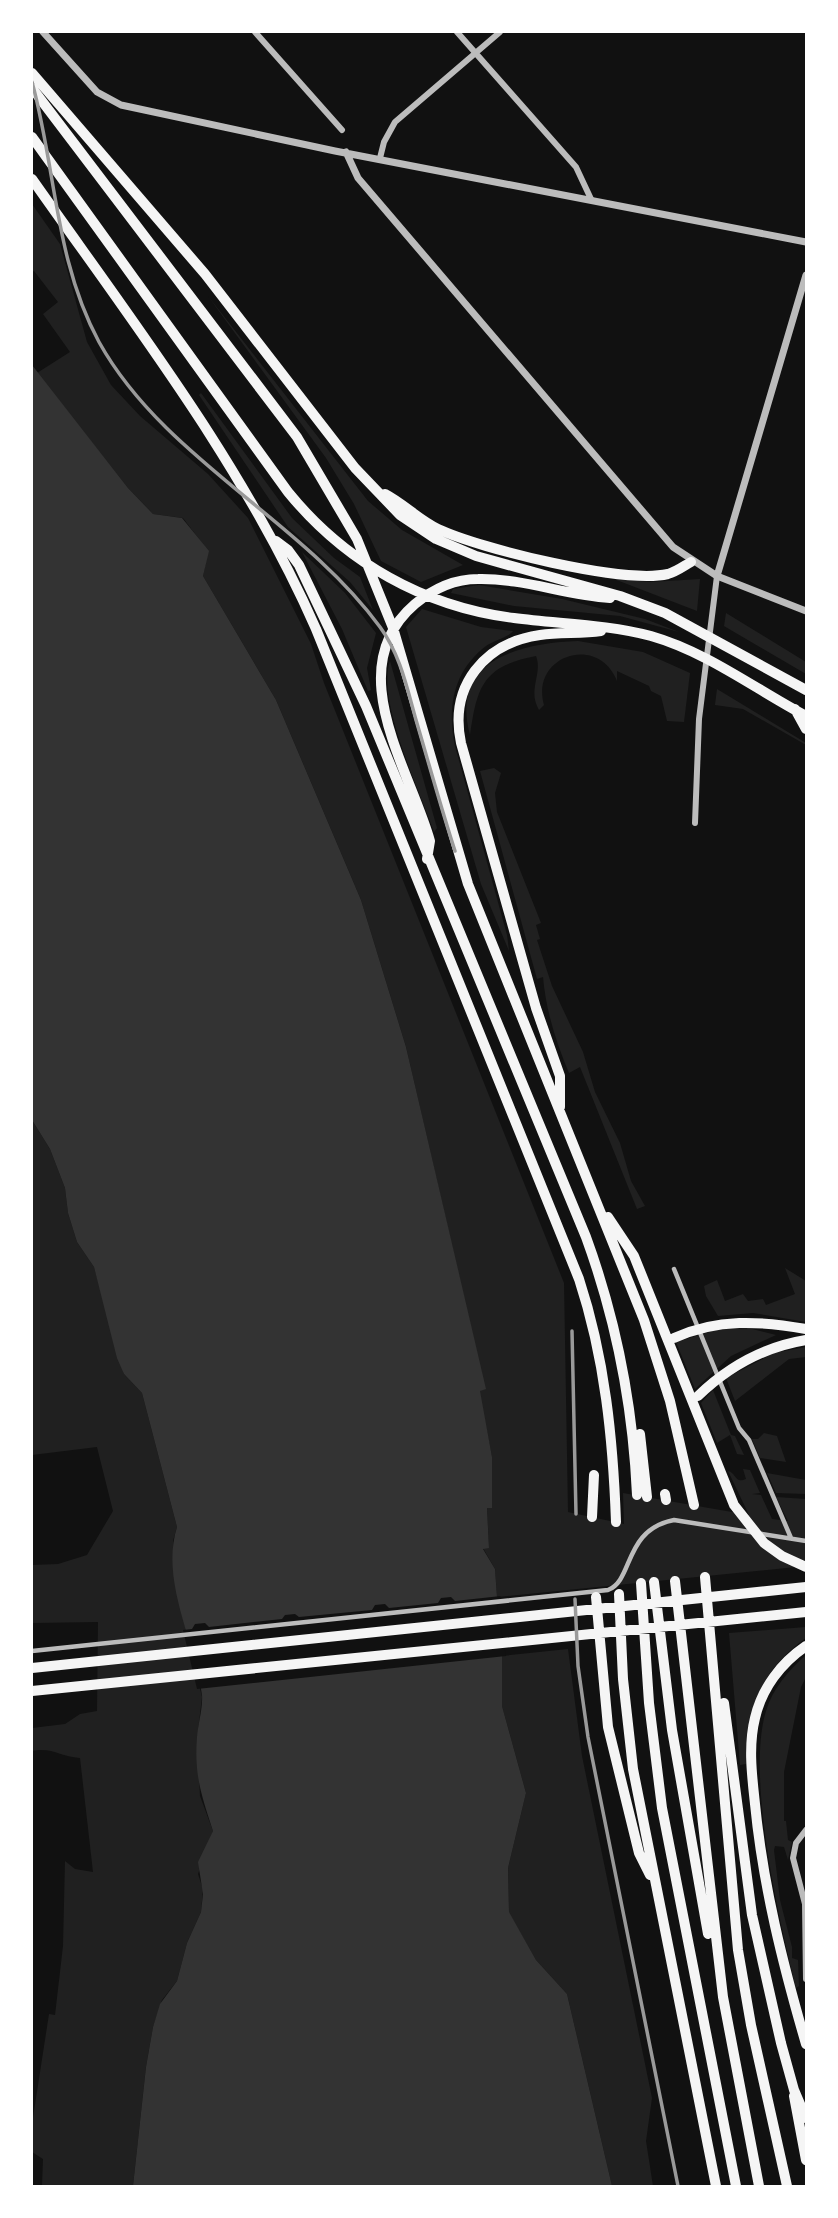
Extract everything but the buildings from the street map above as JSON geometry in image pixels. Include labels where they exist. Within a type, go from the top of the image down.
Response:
[{"type":"highway","points":[[32,73],[199,266],[376,492],[409,522],[451,546],[509,567],[630,599],[701,630],[807,690]]},
{"type":"highway","points":[[32,88],[297,437],[337,501],[363,552],[388,615],[449,825],[473,897],[603,1214],[662,1374],[694,1505]]},
{"type":"highway","points":[[32,137],[300,506],[337,543],[378,572],[432,599],[470,611],[617,629],[681,647],[807,716]]},
{"type":"highway","points":[[32,179],[218,444],[273,539],[320,640],[582,1287],[608,1402],[617,1522]]},
{"type":"highway","points":[[376,492],[389,496],[437,528],[491,547],[626,575],[671,573],[691,562]]},
{"type":"highway","points":[[273,539],[296,560],[333,633],[586,1237],[610,1308],[628,1390],[642,1496]]},
{"type":"highway","points":[[427,859],[430,841],[381,697],[380,670],[384,651],[392,632],[405,613],[428,594],[451,583],[491,579],[593,597],[630,599]]},
{"type":"highway","points":[[560,1114],[559,1076],[532,994],[461,743],[459,707],[473,671],[487,656],[504,646],[540,635],[617,629]]},
{"type":"highway","points":[[795,709],[807,729]]},
{"type":"highway","points":[[603,1214],[617,1227],[634,1256],[734,1505],[764,1543],[782,1556],[807,1567]]},
{"type":"highway","points":[[674,1338],[730,1322],[758,1322],[807,1328]]},
{"type":"highway","points":[[698,1396],[728,1370],[757,1353],[807,1340]]},
{"type":"highway","points":[[592,1517],[594,1475]]},
{"type":"highway","points":[[705,1577],[715,1667],[732,1911],[756,2049],[787,2186]]},
{"type":"highway","points":[[675,1581],[723,1997],[759,2186]]},
{"type":"highway","points":[[654,1582],[672,1731],[717,1980],[723,1997]]},
{"type":"highway","points":[[641,1583],[652,1735],[664,1819],[736,2186]]},
{"type":"highway","points":[[32,1668],[807,1587]]},
{"type":"highway","points":[[619,1594],[629,1743],[716,2186]]},
{"type":"highway","points":[[596,1597],[608,1727],[639,1853],[655,1884]]},
{"type":"highway","points":[[32,1692],[807,1612]]},
{"type":"highway","points":[[807,1646],[784,1664],[771,1682],[757,1711],[752,1740],[754,1797],[763,1869],[790,1989],[807,2044]]},
{"type":"highway","points":[[715,1667],[724,1703],[746,1882],[794,2090],[807,2160]]},
{"type":"highway","points":[[794,2090],[807,2118]]},
{"type":"street","points":[[43,32],[97,92],[114,102],[346,152],[807,242]]},
{"type":"street","points":[[256,32],[342,130]]},
{"type":"street","points":[[457,32],[576,167],[591,199]]},
{"type":"street","points":[[380,158],[384,142],[396,122],[500,32]]},
{"type":"street","points":[[346,152],[358,178],[669,542],[691,562],[717,576],[807,611]]},
{"type":"street","points":[[695,823],[699,719],[717,576],[807,275]]},
{"type":"street","points":[[674,1269],[739,1428],[749,1440],[791,1539]]},
{"type":"street","points":[[32,1651],[608,1590],[621,1581],[629,1557],[643,1536],[670,1521],[686,1520],[807,1541]]},
{"type":"street","points":[[806,1830],[796,1843],[793,1858],[805,1904],[807,1979]]},
{"type":"shaded area","points":[[32,204],[60,244],[87,342],[111,385],[140,416],[208,474],[248,518],[311,644],[324,683],[564,1283],[568,1512],[624,1524],[623,1493],[749,1515],[728,1471],[742,1480],[746,1479],[743,1469],[750,1470],[760,1493],[752,1494],[761,1495],[772,1519],[788,1521],[776,1497],[806,1499],[806,1566],[497,1597],[495,1569],[483,1548],[489,1548],[487,1508],[492,1508],[492,1457],[479,1391],[485,1388],[406,1047],[361,900],[276,700],[203,576],[208,551],[183,518],[153,514],[128,488],[37,373],[70,352],[43,314],[58,302],[34,271],[32,272]]},
{"type":"shaded area","points":[[208,296],[368,501],[402,530],[463,565],[421,582],[381,561],[354,504],[326,458]]},
{"type":"shaded area","points":[[32,365],[128,488],[153,514],[182,518],[209,551],[203,576],[276,700],[361,900],[406,1047],[486,1389],[480,1391],[492,1457],[492,1508],[487,1508],[489,1548],[483,1549],[495,1569],[497,1597],[492,1597],[502,1656],[502,1706],[526,1793],[508,1868],[509,1912],[536,1960],[567,1994],[612,2186],[133,2186],[153,2027],[160,2004],[177,1981],[187,1943],[201,1912],[203,1894],[198,1862],[213,1831],[205,1807],[197,1764],[202,1695],[180,1611],[173,1568],[177,1527],[142,1393],[124,1374],[117,1358],[94,1267],[77,1242],[68,1213],[65,1188],[50,1149],[32,1120]]},
{"type":"shaded area","points":[[201,393],[292,518],[334,558],[360,577],[373,610],[350,582],[288,527],[199,395]]},
{"type":"shaded area","points":[[302,552],[345,593],[376,633],[367,668],[371,690],[368,691],[342,629]]},
{"type":"shaded area","points":[[614,579],[650,582],[700,579],[697,611]]},
{"type":"shaded area","points":[[479,585],[562,599],[645,619],[679,632],[620,616],[514,606],[451,593],[453,589]]},
{"type":"shaded area","points":[[422,609],[481,627],[513,631],[486,646],[466,667],[455,691],[452,718],[455,746],[507,935],[509,951],[481,884],[406,627]]},
{"type":"shaded area","points":[[726,613],[806,662],[806,674],[724,626]]},
{"type":"shaded area","points":[[578,641],[643,652],[690,673],[684,722],[667,721],[661,696],[651,691],[649,686],[617,671],[617,681],[608,666],[596,658],[582,655],[568,657],[556,663],[547,674],[542,688],[544,705],[539,710],[534,696],[538,669],[536,656],[504,666],[486,681],[476,703],[470,735],[466,709],[470,689],[480,672],[495,660],[514,652],[556,642]]},
{"type":"shaded area","points":[[390,661],[437,828],[434,832],[394,722],[387,678]]},
{"type":"shaded area","points":[[717,689],[806,745],[743,709],[715,705]]},
{"type":"shaded area","points":[[494,768],[501,773],[495,793],[497,812],[541,923],[536,925],[540,939],[537,940],[552,986],[583,1052],[595,1092],[620,1143],[631,1181],[645,1206],[637,1209],[580,1067],[569,1073],[556,1038],[543,977],[537,979],[480,771]]},
{"type":"shaded area","points":[[32,1120],[50,1149],[65,1188],[68,1213],[77,1242],[94,1267],[124,1374],[142,1393],[177,1527],[173,1541],[176,1588],[202,1697],[197,1739],[200,1796],[213,1831],[198,1874],[203,1889],[201,1912],[187,1943],[177,1981],[162,2000],[153,2027],[133,2186],[42,2186],[43,2159],[32,2152],[32,2124],[49,2014],[55,2015],[63,1946],[65,1861],[75,1869],[93,1872],[80,1758],[46,1750],[32,1751],[32,1728],[65,1724],[80,1714],[97,1711],[98,1622],[32,1623],[32,1565],[58,1564],[87,1555],[113,1511],[97,1447],[32,1455]]},
{"type":"shaded area","points":[[785,1268],[806,1281],[806,1322],[753,1313],[718,1316],[706,1296],[704,1286],[717,1280],[725,1301],[743,1294],[748,1301],[763,1299],[766,1305],[795,1294]]},
{"type":"shaded area","points":[[748,1328],[776,1335],[731,1356],[695,1389],[676,1342],[719,1329]]},
{"type":"shaded area","points":[[806,1347],[806,1357],[789,1359],[735,1401],[726,1378],[774,1353]]},
{"type":"shaded area","points":[[713,1390],[731,1435],[735,1436],[744,1455],[737,1454],[730,1435],[717,1443],[701,1403]]},
{"type":"shaded area","points":[[764,1433],[777,1436],[786,1462],[760,1458],[752,1439],[758,1439]]},
{"type":"shaded area","points":[[767,1473],[806,1480],[806,1494],[776,1493]]},
{"type":"shaded area","points":[[806,1627],[806,1638],[778,1663],[759,1692],[749,1726],[746,1764],[740,1765],[729,1633]]},
{"type":"shaded area","points":[[568,1649],[582,1756],[652,2098],[646,2141],[653,2186],[612,2186],[567,1994],[536,1960],[509,1913],[508,1868],[526,1793],[502,1706],[502,1656]]},
{"type":"shaded area","points":[[806,1655],[806,1677],[801,1687],[784,1772],[784,1821],[788,1840],[792,1842],[788,1860],[784,1847],[775,1846],[774,1850],[780,1900],[792,1947],[792,1958],[798,1960],[799,1986],[796,1988],[767,1849],[762,1810],[761,1739],[766,1711],[777,1687]]},
{"type":"pier","points":[[501,1596],[496,1600],[506,1656],[197,1689],[183,1630],[192,1629],[195,1624],[205,1623],[209,1627],[282,1619],[285,1615],[295,1614],[299,1617],[372,1610],[375,1605],[385,1604],[389,1608],[438,1603],[441,1598],[451,1597],[455,1601]]},
{"type":"railway","points":[[32,82],[73,279],[99,342],[127,383],[159,421],[312,554],[348,589],[387,637],[402,672],[455,851]]},
{"type":"railway","points":[[572,1331],[576,1514]]},
{"type":"railway","points":[[575,1599],[578,1666],[588,1737],[678,2186]]}]
